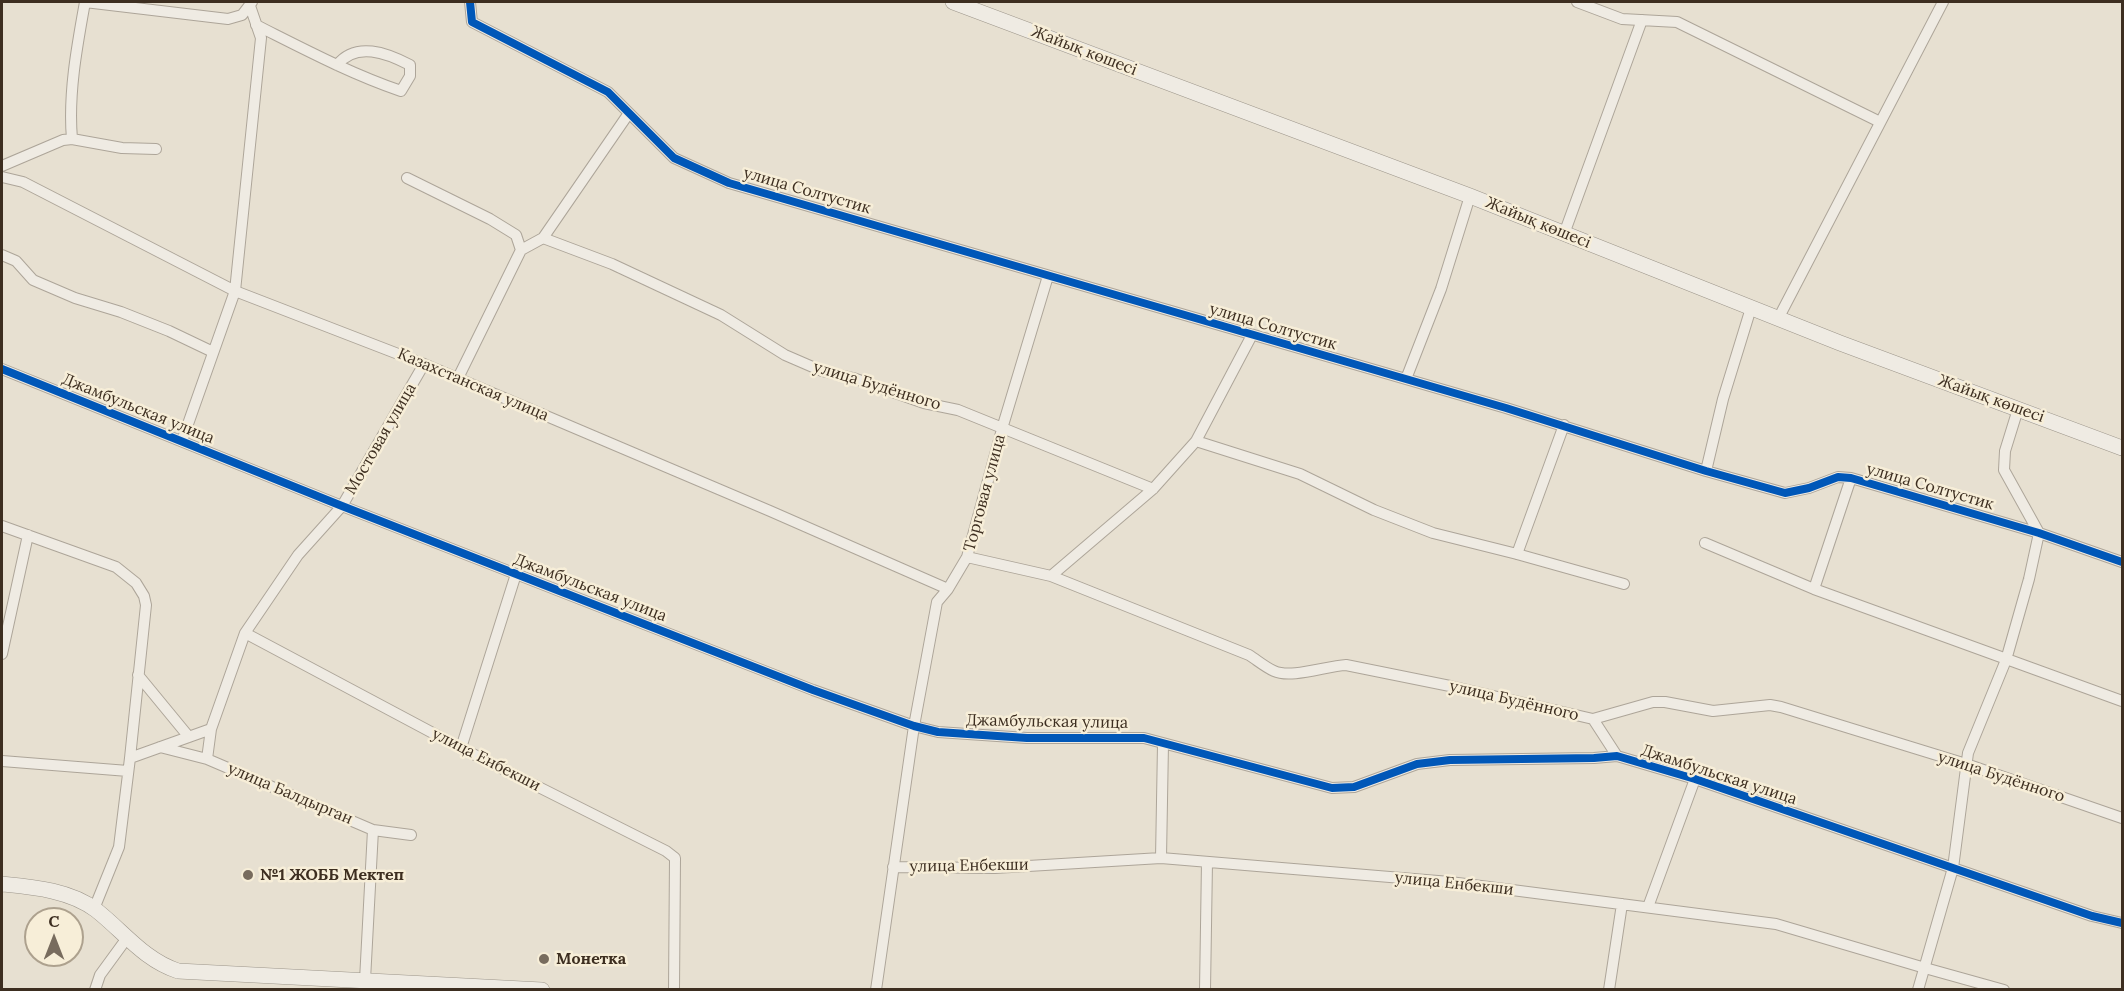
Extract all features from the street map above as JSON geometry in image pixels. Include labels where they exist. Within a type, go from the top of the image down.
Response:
[{"type":"street","points":[[72,139],[73,90],[78,39],[85,2],[228,19],[242,15],[251,4]]},
{"type":"street","name":"улица Солтустик","points":[[470,2],[472,22],[608,92],[674,158],[729,183],[1564,425],[1706,471],[1785,493],[1809,488],[1839,477],[1851,478],[2039,533],[2122,562]]},
{"type":"street","name":"Жайық көшесі","points":[[953,2],[1470,196],[1751,308],[2122,448]]},
{"type":"street","points":[[1577,2],[1622,18],[1677,22],[1880,122]]},
{"type":"street","points":[[1778,318],[1943,2]]},
{"type":"street","points":[[182,441],[234,291],[261,38],[251,4]]},
{"type":"street","points":[[1564,234],[1642,20]]},
{"type":"street","points":[[256,25],[337,65],[401,91],[410,76],[410,65],[394,57],[365,49],[353,53],[337,65]]},
{"type":"street","points":[[458,378],[521,250],[543,238],[629,113]]},
{"type":"street","points":[[2,166],[63,140],[72,139],[122,148],[156,149]]},
{"type":"street","name":"Казахстанская улица","points":[[2,177],[22,182],[234,291],[458,378],[770,510],[948,589]]},
{"type":"street","points":[[407,178],[480,214],[516,235],[521,250]]},
{"type":"street","points":[[1406,379],[1441,289],[1470,196]]},
{"type":"street","name":"улица Будённого","points":[[543,238],[612,264],[721,315],[785,355],[822,372],[853,378],[924,402],[958,410],[1153,489]]},
{"type":"street","points":[[2,255],[16,261],[33,280],[75,298],[122,312],[213,352]]},
{"type":"street","name":"Торговая улица","points":[[876,990],[914,726],[937,602],[948,589],[967,557],[1048,276]]},
{"type":"street","points":[[1706,471],[1723,399],[1751,308]]},
{"type":"street","points":[[1051,576],[1153,489],[1196,441],[1252,335]]},
{"type":"street","name":"Мостовая улица","points":[[207,759],[211,729],[245,633],[298,555],[342,506],[424,364]]},
{"type":"street","name":"Джамбульская улица","points":[[2,369],[342,506],[813,690],[914,726],[938,732],[1027,738],[1144,738],[1332,788],[1354,787],[1417,764],[1450,760],[1617,756],[1695,779],[2092,916],[2122,923]]},
{"type":"street","points":[[1918,990],[1953,868],[1968,753],[2006,660],[2029,579],[2039,533],[2004,470],[2005,451],[2018,409]]},
{"type":"street","points":[[1517,554],[1564,425]]},
{"type":"street","points":[[1196,441],[1300,474],[1374,510],[1433,533],[1624,584]]},
{"type":"street","points":[[1814,589],[1851,478]]},
{"type":"street","points":[[2,526],[116,567],[136,583],[144,596],[146,605],[119,847],[94,909]]},
{"type":"street","points":[[2,654],[28,534]]},
{"type":"street","points":[[1705,543],[1814,589],[2122,701]]},
{"type":"street","name":"улица Будённого","points":[[967,557],[1051,576],[1249,655],[1274,671],[1285,674],[1346,665],[1593,719],[1653,702],[1713,711],[1770,705],[1781,706],[1966,764],[2122,818]]},
{"type":"street","points":[[461,748],[516,574]]},
{"type":"street","name":"улица Енбекши","points":[[245,633],[675,858],[674,990]]},
{"type":"street","points":[[138,675],[189,737]]},
{"type":"street","points":[[1593,719],[1617,756]]},
{"type":"street","points":[[130,758],[211,729]]},
{"type":"street","points":[[1161,858],[1163,744]]},
{"type":"street","name":"улица Балдырган","points":[[160,747],[207,759],[373,830],[411,835]]},
{"type":"street","points":[[2,761],[128,771]]},
{"type":"street","points":[[1648,907],[1695,779]]},
{"type":"street","name":"улица Балдырган","points":[[365,980],[373,830]]},
{"type":"street","name":"улица Енбекши","points":[[893,867],[995,868],[1161,858],[1450,882],[1776,924],[2004,990]]},
{"type":"street","points":[[1205,990],[1207,862]]},
{"type":"street","points":[[2,884],[75,898],[94,909],[157,962],[178,971],[365,980],[410,986],[542,990]]},
{"type":"street","points":[[1609,990],[1622,904]]},
{"type":"street","points":[[95,990],[100,975],[127,938]]},
{"type":"cycle path","points":[[470,2],[472,22],[608,92],[674,158],[729,183],[1506,408],[1706,471],[1785,493],[1809,488],[1838,477],[1851,478],[2039,533],[2122,562]]},
{"type":"cycle path","points":[[2,369],[342,506],[813,690],[914,726],[938,732],[1027,738],[1144,738],[1332,788],[1354,787],[1417,764],[1450,760],[1617,756],[1695,779],[2092,916],[2122,923]]},
{"type":"place","name":"№1 ЖОББ Мектеп","points":[[248,875]]},
{"type":"place","name":"Монетка","points":[[544,959]]}]
